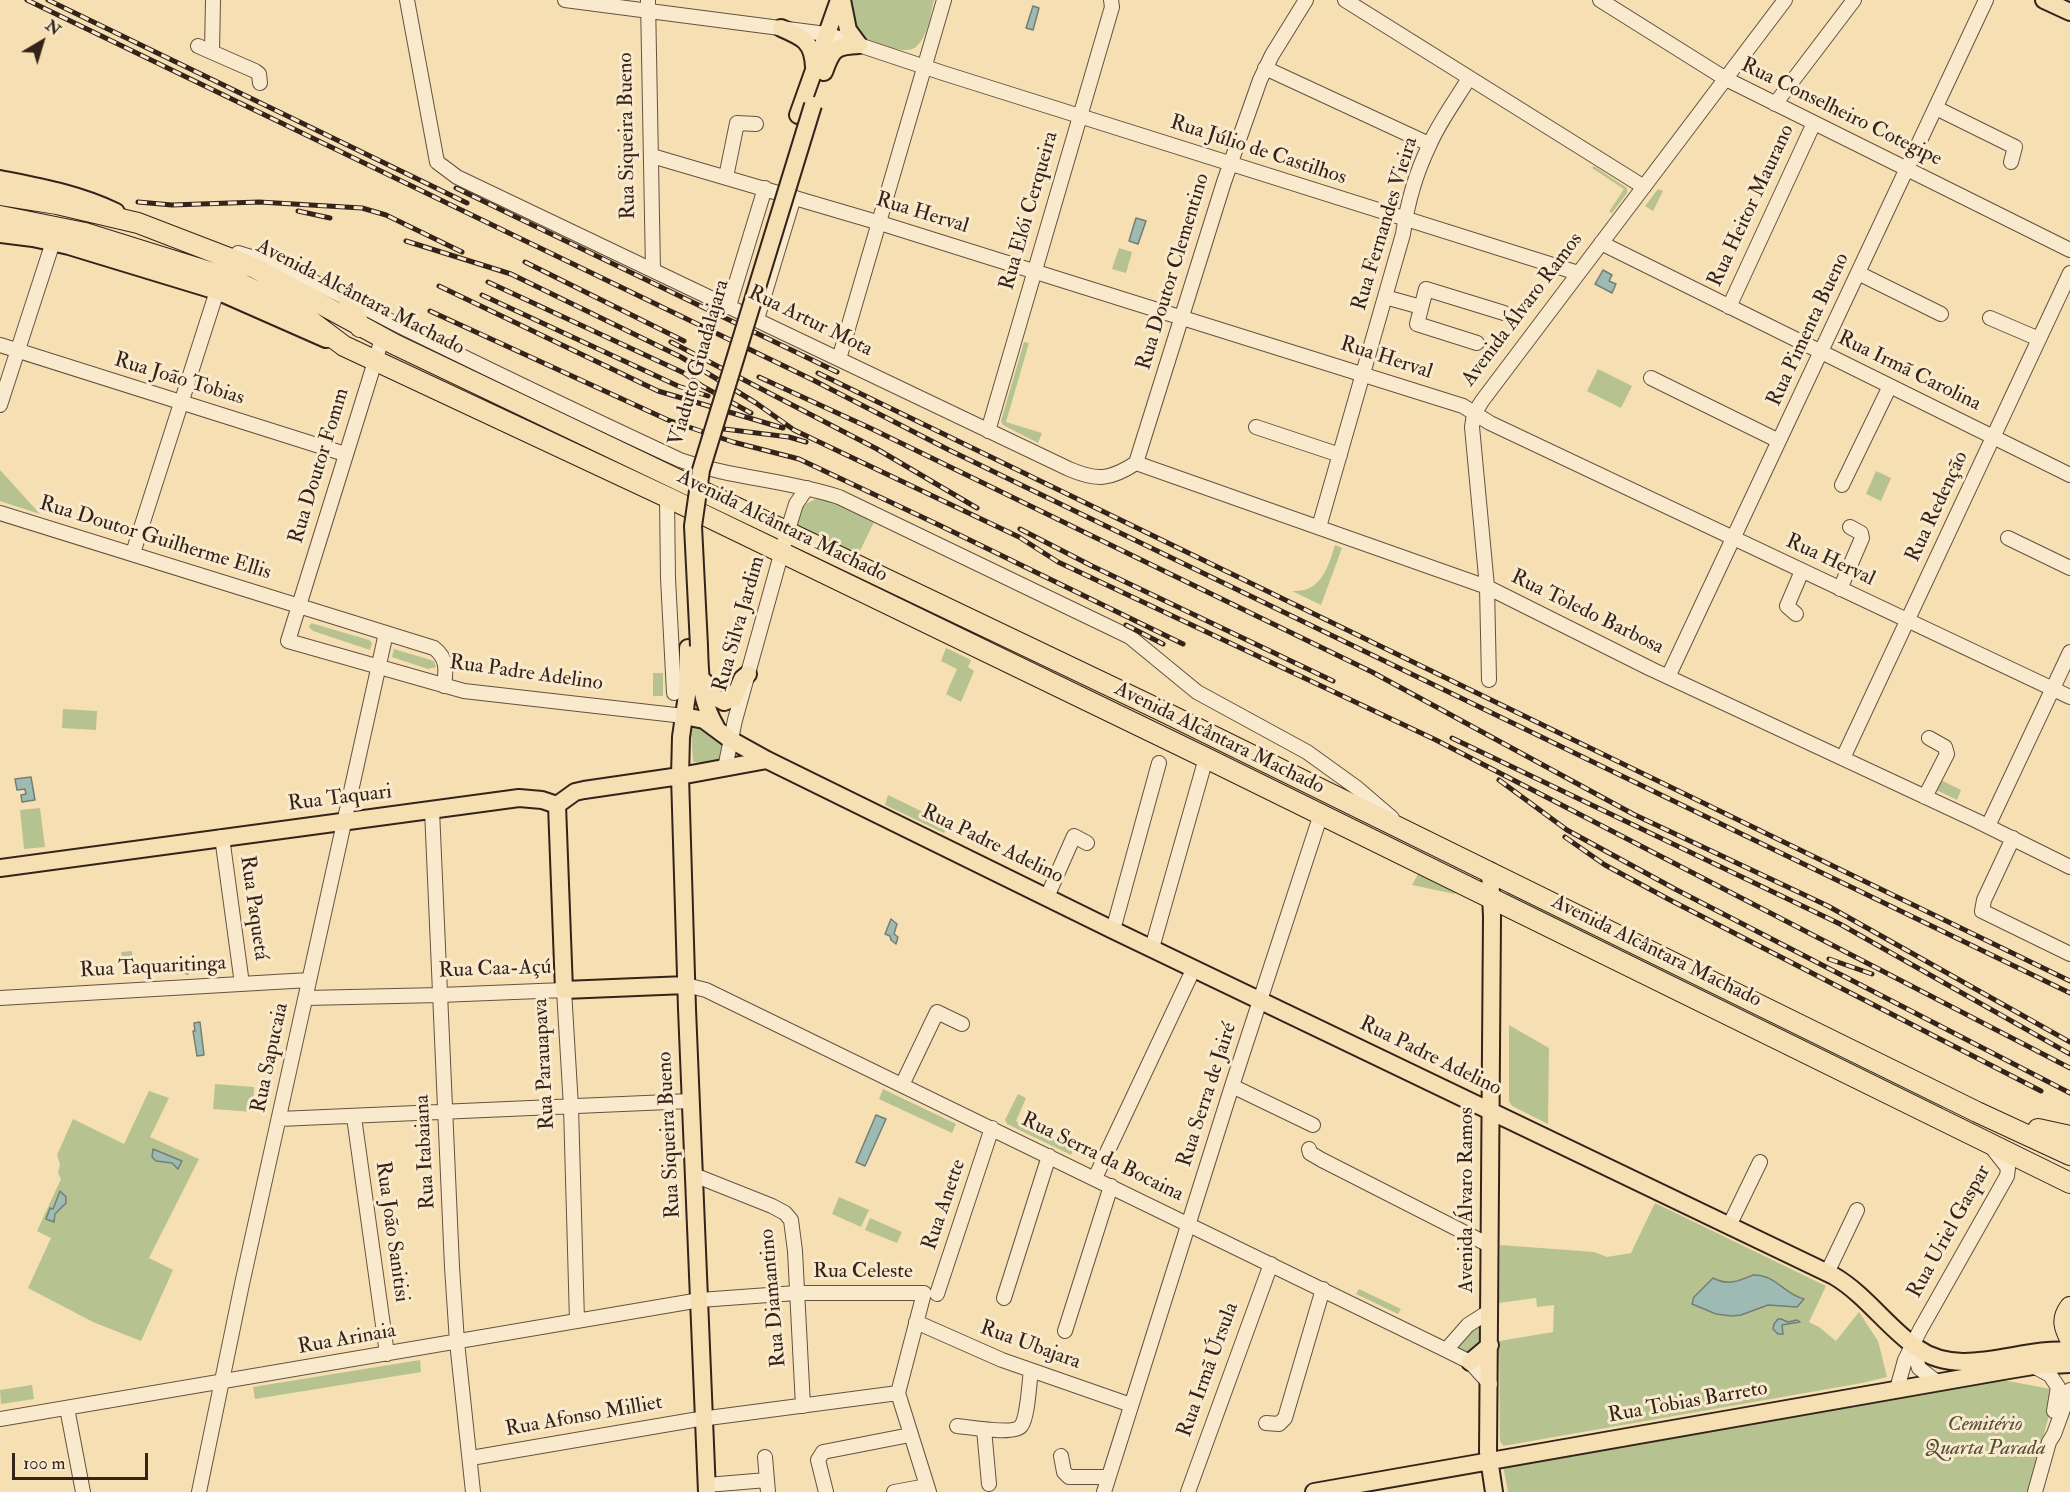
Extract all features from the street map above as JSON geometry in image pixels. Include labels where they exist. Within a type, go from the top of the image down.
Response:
[{"type":"highway","name":"Avenida Alcântara Machado","points":[[0,195],[57,204],[138,223],[255,268],[382,339],[1160,710],[1977,1112],[2070,1155]]},
{"type":"highway","name":"Avenida Alcântara Machado","points":[[0,216],[85,233],[229,278],[288,307],[344,346],[667,498],[1206,758],[2068,1182]]},
{"type":"highway","points":[[348,297],[360,327]]},
{"type":"highway","points":[[1977,1112],[2060,1136],[2070,1136]]},
{"type":"highway","points":[[2070,1308],[2063,1324],[2070,1339]]},
{"type":"main road","name":"Viaduto Guadalajara","points":[[681,737],[693,647],[693,526],[701,470],[819,72],[826,34],[840,0]]},
{"type":"main road","points":[[840,0],[848,30],[859,45]]},
{"type":"main road","points":[[2044,0],[2070,12]]},
{"type":"main road","points":[[781,28],[800,36],[807,42],[819,72]]},
{"type":"main road","name":"Viaduto Guadalajara","points":[[819,72],[833,51],[840,46],[859,45]]},
{"type":"main road","name":"Avenida Alcântara Machado","points":[[0,179],[56,190],[86,199],[138,223]]},
{"type":"main road","name":"Avenida Alcântara Machado","points":[[0,234],[53,242],[217,291],[344,346]]},
{"type":"main road","name":"Viaduto Guadalajara","points":[[693,647],[705,707],[716,728]]},
{"type":"main road","points":[[700,674],[704,677],[707,693],[724,702],[734,698],[742,679],[748,675]]},
{"type":"main road","points":[[684,716],[704,720],[716,728]]},
{"type":"main road","name":"Rua Padre Adelino","points":[[716,728],[730,740],[767,760],[1113,930],[1827,1272],[1852,1288],[1912,1344],[1929,1355],[1961,1362],[2043,1351],[2070,1350]]},
{"type":"main road","name":"Rua Siqueira Bueno","points":[[681,737],[686,985],[707,1488]]},
{"type":"main road","points":[[557,805],[575,792],[584,790],[767,760]]},
{"type":"main road","name":"Rua Taquari","points":[[0,868],[519,798],[542,800],[557,805]]},
{"type":"main road","name":"Rua Parauapava","points":[[557,805],[564,990]]},
{"type":"main road","name":"Avenida Álvaro Ramos","points":[[1490,871],[1489,1461],[1494,1492]]},
{"type":"main road","name":"Rua Caa-Açú","points":[[564,990],[686,985]]},
{"type":"main road","points":[[1470,1362],[1490,1345]]},
{"type":"main road","name":"Rua Tobias Barreto","points":[[1321,1492],[1374,1487],[1489,1461],[1937,1382],[2033,1366],[2070,1364]]},
{"type":"street","points":[[212,52],[213,0]]},
{"type":"street","name":"Rua Artur Mota","points":[[407,0],[437,162],[457,177],[1069,469],[1091,477],[1108,478],[1136,463]]},
{"type":"street","points":[[565,0],[648,5],[826,34]]},
{"type":"street","points":[[839,359],[944,0]]},
{"type":"street","name":"Rua Doutor Clementino","points":[[1136,463],[1230,165],[1265,68],[1306,0]]},
{"type":"street","points":[[1345,0],[1644,187]]},
{"type":"street","name":"Rua Conselheiro Cotegipe","points":[[1600,0],[1726,79],[2070,250]]},
{"type":"street","name":"Avenida Álvaro Ramos","points":[[1489,680],[1487,587],[1472,427],[1474,414],[1785,0]]},
{"type":"street","points":[[1775,104],[1841,6],[1854,0]]},
{"type":"street","name":"Rua Pimenta Bueno","points":[[1668,677],[1986,0]]},
{"type":"street","name":"Rua Elói Cerqueira","points":[[988,431],[1111,2]]},
{"type":"street","name":"Rua Siqueira Bueno","points":[[648,5],[653,270]]},
{"type":"street","name":"Rua Júlio de Castilhos","points":[[826,34],[925,68],[1230,165],[1578,273]]},
{"type":"street","points":[[198,46],[257,72],[260,83]]},
{"type":"street","points":[[1265,68],[1429,144]]},
{"type":"street","name":"Rua Fernandes Vieira","points":[[1319,528],[1405,220],[1429,144],[1469,78]]},
{"type":"street","points":[[1936,108],[2015,147],[2011,162]]},
{"type":"street","points":[[726,177],[737,123],[756,124]]},
{"type":"street","name":"Rua Heitor Maurano","points":[[1729,307],[1814,123]]},
{"type":"street","name":"Rua Herval","points":[[652,156],[880,223],[1463,406],[1474,414],[1734,539],[2070,697]]},
{"type":"street","points":[[0,171],[56,190]]},
{"type":"street","points":[[729,306],[765,188]]},
{"type":"street","points":[[757,319],[794,197]]},
{"type":"street","points":[[1,400],[53,242]]},
{"type":"street","name":"Rua Irmã Carolina","points":[[1601,243],[2070,475]]},
{"type":"street","name":"Avenida Alcântara Machado","points":[[195,244],[230,250],[259,259],[348,297],[402,327],[680,460],[710,471],[807,488],[857,505],[1130,637],[1197,692],[1288,741],[1330,767],[1409,833]]},
{"type":"street","points":[[1858,273],[1941,314]]},
{"type":"street","name":"Rua Redenção","points":[[1843,758],[2070,273]]},
{"type":"street","points":[[1477,343],[1417,324],[1426,290],[1504,313]]},
{"type":"street","points":[[133,553],[217,291]]},
{"type":"street","points":[[1385,297],[1421,307]]},
{"type":"street","points":[[1990,318],[2039,339]]},
{"type":"street","name":"Rua Doutor Fomm","points":[[288,641],[382,339]]},
{"type":"street","name":"Rua João Tobias","points":[[0,345],[345,454]]},
{"type":"street","points":[[1651,378],[1779,441]]},
{"type":"street","points":[[1842,485],[1890,386]]},
{"type":"street","points":[[1256,427],[1340,455]]},
{"type":"street","name":"Rua Toledo Barbosa","points":[[1136,463],[1487,587],[1668,677],[1988,826],[2009,840],[2070,867]]},
{"type":"street","name":"Rua Silva Jardim","points":[[726,768],[730,740],[787,533],[796,504],[807,488]]},
{"type":"street","points":[[667,498],[668,578],[674,693]]},
{"type":"street","name":"Rua Doutor Guilherme Ellis","points":[[0,513],[424,645],[440,653],[446,665],[444,686]]},
{"type":"street","points":[[1840,589],[1862,538],[1860,532],[1850,527]]},
{"type":"street","points":[[2008,538],[2070,568]]},
{"type":"street","points":[[1796,614],[1787,606],[1802,571]]},
{"type":"street","name":"Rua Sapucaia","points":[[199,1492],[242,1284],[386,633]]},
{"type":"street","name":"Rua Padre Adelino","points":[[288,641],[464,691],[684,716]]},
{"type":"street","points":[[1988,826],[2070,652]]},
{"type":"street","points":[[657,713],[671,724],[681,737]]},
{"type":"street","points":[[1925,797],[1947,754],[1945,747],[1929,738]]},
{"type":"street","points":[[1152,948],[1206,758]]},
{"type":"street","points":[[1113,930],[1159,763]]},
{"type":"street","name":"Rua Itabaiana","points":[[432,810],[457,1342],[473,1492]]},
{"type":"street","name":"Rua Serra de Jairé","points":[[1104,1492],[1232,1086],[1321,814]]},
{"type":"street","points":[[1047,897],[1074,836],[1087,843]]},
{"type":"street","name":"Rua Paquetá","points":[[222,837],[242,984]]},
{"type":"street","points":[[2009,840],[1984,900],[1982,911],[2070,954]]},
{"type":"street","points":[[1095,1178],[1194,968]]},
{"type":"street","name":"Rua Taquaritinga","points":[[0,998],[309,981]]},
{"type":"street","name":"Rua Serra da Bocaina","points":[[686,985],[706,990],[1446,1350],[1470,1362],[1490,1384]]},
{"type":"street","name":"Rua Caa-Açú","points":[[306,998],[564,990]]},
{"type":"street","name":"Rua Parauapava","points":[[564,990],[571,1107],[577,1322]]},
{"type":"street","points":[[902,1085],[937,1012],[962,1024]]},
{"type":"street","points":[[1232,1086],[1313,1125]]},
{"type":"street","points":[[279,1119],[691,1101]]},
{"type":"street","name":"Rua João Sanitisi","points":[[354,1117],[387,1353]]},
{"type":"street","name":"Rua Anette","points":[[937,1294],[992,1128]]},
{"type":"street","name":"Rua Uriel Gaspar","points":[[1898,1389],[1905,1360],[1912,1344],[2007,1176],[2008,1168],[2004,1161],[1987,1143]]},
{"type":"street","points":[[1309,1149],[1312,1155],[1489,1245]]},
{"type":"street","points":[[1004,1298],[1049,1156]]},
{"type":"street","points":[[1729,1226],[1760,1162]]},
{"type":"street","name":"Rua Diamantino","points":[[694,1175],[756,1199],[785,1213],[791,1220],[794,1230],[803,1406]]},
{"type":"street","points":[[1065,1331],[1111,1186]]},
{"type":"street","points":[[1827,1272],[1857,1210]]},
{"type":"street","name":"Rua Irmã Úrsula","points":[[1188,1492],[1271,1264]]},
{"type":"street","points":[[1266,1423],[1279,1424],[1285,1418],[1323,1289]]},
{"type":"street","name":"Rua Celeste","points":[[700,1300],[796,1293],[924,1293],[916,1322]]},
{"type":"street","name":"Rua Arinaia","points":[[0,1419],[700,1300]]},
{"type":"street","points":[[1446,1350],[1468,1325],[1490,1311]]},
{"type":"street","points":[[894,1492],[928,1489],[898,1393],[916,1322]]},
{"type":"street","name":"Rua Ubajara","points":[[916,1322],[1002,1360],[1131,1405]]},
{"type":"street","points":[[1912,1344],[1919,1368],[1937,1382]]},
{"type":"street","points":[[2033,1366],[2050,1375],[2058,1387],[2048,1432],[2049,1442]]},
{"type":"street","points":[[957,1426],[1016,1430],[1022,1426],[1031,1371]]},
{"type":"street","points":[[2035,1492],[2049,1442],[2070,1390]]},
{"type":"street","name":"Rua Afonso Milliet","points":[[471,1458],[704,1418],[898,1393]]},
{"type":"street","points":[[67,1408],[83,1492]]},
{"type":"street","points":[[984,1429],[989,1484]]},
{"type":"street","points":[[826,1492],[818,1460],[823,1452],[910,1435]]},
{"type":"street","points":[[1061,1456],[1064,1472],[1069,1477],[1108,1477]]},
{"type":"street","points":[[707,1488],[767,1486],[765,1457]]},
{"type":"green space","points":[[850,0],[934,0],[928,25],[920,42],[910,50],[902,50],[883,46],[857,33],[851,22]]},
{"type":"green space","points":[[1594,166],[1627,188],[1627,193],[1612,213],[1609,212],[1624,189],[1592,168]]},
{"type":"green space","points":[[1658,189],[1663,191],[1653,211],[1645,206]]},
{"type":"green space","points":[[1119,248],[1132,252],[1126,273],[1112,269]]},
{"type":"green space","points":[[400,331],[663,458],[661,464],[397,337]]},
{"type":"green space","points":[[1024,342],[1029,343],[1006,422],[1042,433],[1038,443],[1003,425],[1001,421]]},
{"type":"green space","points":[[1598,369],[1632,386],[1621,408],[1587,391]]},
{"type":"green space","points":[[0,470],[40,514],[0,501]]},
{"type":"green space","points":[[1876,471],[1891,478],[1881,501],[1866,494]]},
{"type":"green space","points":[[824,497],[875,520],[858,555],[798,525],[801,509],[813,500]]},
{"type":"green space","points":[[1335,545],[1342,548],[1321,605],[1292,591],[1310,588],[1317,583],[1326,570]]},
{"type":"green space","points":[[311,623],[369,640],[372,643],[370,650],[313,631],[309,627]]},
{"type":"green space","points":[[946,648],[971,660],[968,667],[974,671],[961,702],[946,694],[957,669],[941,661]]},
{"type":"green space","points":[[394,649],[434,661],[436,667],[428,669],[392,657]]},
{"type":"green space","points":[[653,673],[663,673],[663,696],[653,696]]},
{"type":"green space","points":[[63,709],[97,711],[96,730],[62,728]]},
{"type":"green space","points":[[693,726],[701,727],[724,747],[720,762],[693,762],[691,729]]},
{"type":"green space","points":[[1937,778],[1961,790],[1957,800],[1932,788]]},
{"type":"green space","points":[[888,795],[948,824],[944,833],[885,805]]},
{"type":"green space","points":[[40,808],[45,847],[24,849],[20,810]]},
{"type":"green space","points":[[1418,874],[1456,892],[1455,894],[1412,885]]},
{"type":"green space","points":[[1509,887],[1943,1105],[1942,1109],[1505,898]]},
{"type":"green space","points":[[132,951],[135,970],[123,971],[121,952]]},
{"type":"green space","points":[[1509,1025],[1549,1048],[1548,1124],[1512,1106],[1509,1101]]},
{"type":"green space","points":[[215,1084],[254,1087],[253,1112],[213,1109]]},
{"type":"green space","points":[[883,1089],[956,1124],[952,1133],[879,1099]]},
{"type":"green space","points":[[149,1091],[169,1098],[150,1137],[199,1159],[149,1258],[173,1270],[141,1341],[93,1322],[28,1288],[51,1238],[37,1231],[61,1179],[58,1173],[60,1164],[57,1155],[73,1119],[124,1144]]},
{"type":"green space","points":[[1018,1094],[1026,1098],[1016,1121],[1074,1149],[1071,1155],[1007,1124],[1005,1120]]},
{"type":"green space","points":[[839,1197],[869,1210],[861,1227],[832,1214]]},
{"type":"green space","points":[[1655,1203],[1826,1286],[1809,1322],[1836,1341],[1859,1312],[1878,1341],[1887,1377],[1503,1446],[1500,1441],[1499,1341],[1553,1332],[1554,1305],[1537,1307],[1536,1298],[1499,1303],[1500,1245],[1594,1252],[1607,1257],[1631,1253]]},
{"type":"green space","points":[[870,1218],[902,1232],[897,1243],[865,1230]]},
{"type":"green space","points":[[1359,1289],[1401,1309],[1398,1314],[1356,1294]]},
{"type":"green space","points":[[1489,1315],[1489,1369],[1448,1350]]},
{"type":"green space","points":[[420,1360],[421,1372],[255,1399],[253,1387]]},
{"type":"green space","name":"Cemitério Quarta Parada","points":[[1997,1379],[2056,1390],[2028,1492],[1508,1492],[1503,1466]]},
{"type":"green space","points":[[32,1385],[34,1399],[1,1404],[0,1390]]},
{"type":"water","points":[[1033,6],[1039,8],[1033,30],[1026,28]]},
{"type":"water","points":[[1136,218],[1146,221],[1138,244],[1129,241]]},
{"type":"water","points":[[1603,270],[1612,275],[1609,281],[1616,284],[1612,293],[1595,284]]},
{"type":"water","points":[[31,777],[35,800],[22,802],[21,795],[26,794],[25,789],[17,790],[15,779]]},
{"type":"water","points":[[891,919],[897,924],[894,934],[898,937],[896,944],[890,936],[885,934]]},
{"type":"water","points":[[192,964],[193,969],[188,970],[188,974],[176,971],[167,972],[166,966]]},
{"type":"water","points":[[200,1022],[204,1055],[197,1056],[193,1031],[195,1031],[194,1023]]},
{"type":"water","points":[[876,1115],[886,1119],[865,1166],[856,1162]]},
{"type":"water","points":[[153,1149],[182,1161],[178,1169],[172,1163],[156,1161],[152,1157]]},
{"type":"water","points":[[60,1191],[66,1197],[66,1203],[55,1214],[54,1222],[46,1219]]},
{"type":"water","points":[[1753,1275],[1774,1281],[1804,1299],[1797,1307],[1768,1305],[1741,1315],[1731,1316],[1716,1314],[1692,1304],[1694,1297],[1713,1278],[1729,1282]]},
{"type":"water","points":[[1778,1319],[1800,1322],[1782,1325],[1783,1334],[1778,1334],[1773,1329]]},
{"type":"railway","points":[[27,0],[813,380],[949,450],[2070,993]]},
{"type":"railway","points":[[48,0],[467,203]]},
{"type":"railway","points":[[456,188],[837,372]]},
{"type":"railway","points":[[138,202],[172,205],[259,202],[362,208],[386,215],[462,252]]},
{"type":"railway","points":[[298,211],[330,218]]},
{"type":"railway","points":[[406,241],[511,274],[681,357],[756,403],[794,430],[1019,537],[1058,562],[1436,740],[2070,1068]]},
{"type":"railway","points":[[525,262],[684,341]]},
{"type":"railway","points":[[488,282],[684,373],[702,386],[751,413]]},
{"type":"railway","points":[[439,286],[658,391],[783,428]]},
{"type":"railway","points":[[482,295],[678,386],[708,396]]},
{"type":"railway","points":[[430,311],[668,420],[733,442],[799,459],[1183,644]]},
{"type":"railway","points":[[671,342],[877,449],[977,508]]},
{"type":"railway","points":[[818,373],[2070,981]]},
{"type":"railway","points":[[759,377],[870,428],[1372,672],[1633,814],[1828,906],[2070,1042]]},
{"type":"railway","points":[[708,427],[789,437],[806,442]]},
{"type":"railway","points":[[1020,529],[1092,566],[1333,681]]},
{"type":"railway","points":[[1126,625],[1163,644]]},
{"type":"railway","points":[[1452,738],[1840,924],[2070,1054]]},
{"type":"railway","points":[[1499,780],[1567,830],[1675,889],[2070,1093]]},
{"type":"railway","points":[[1565,837],[1605,865],[1670,900],[2041,1091]]},
{"type":"railway","points":[[1829,959],[1872,974]]}]
